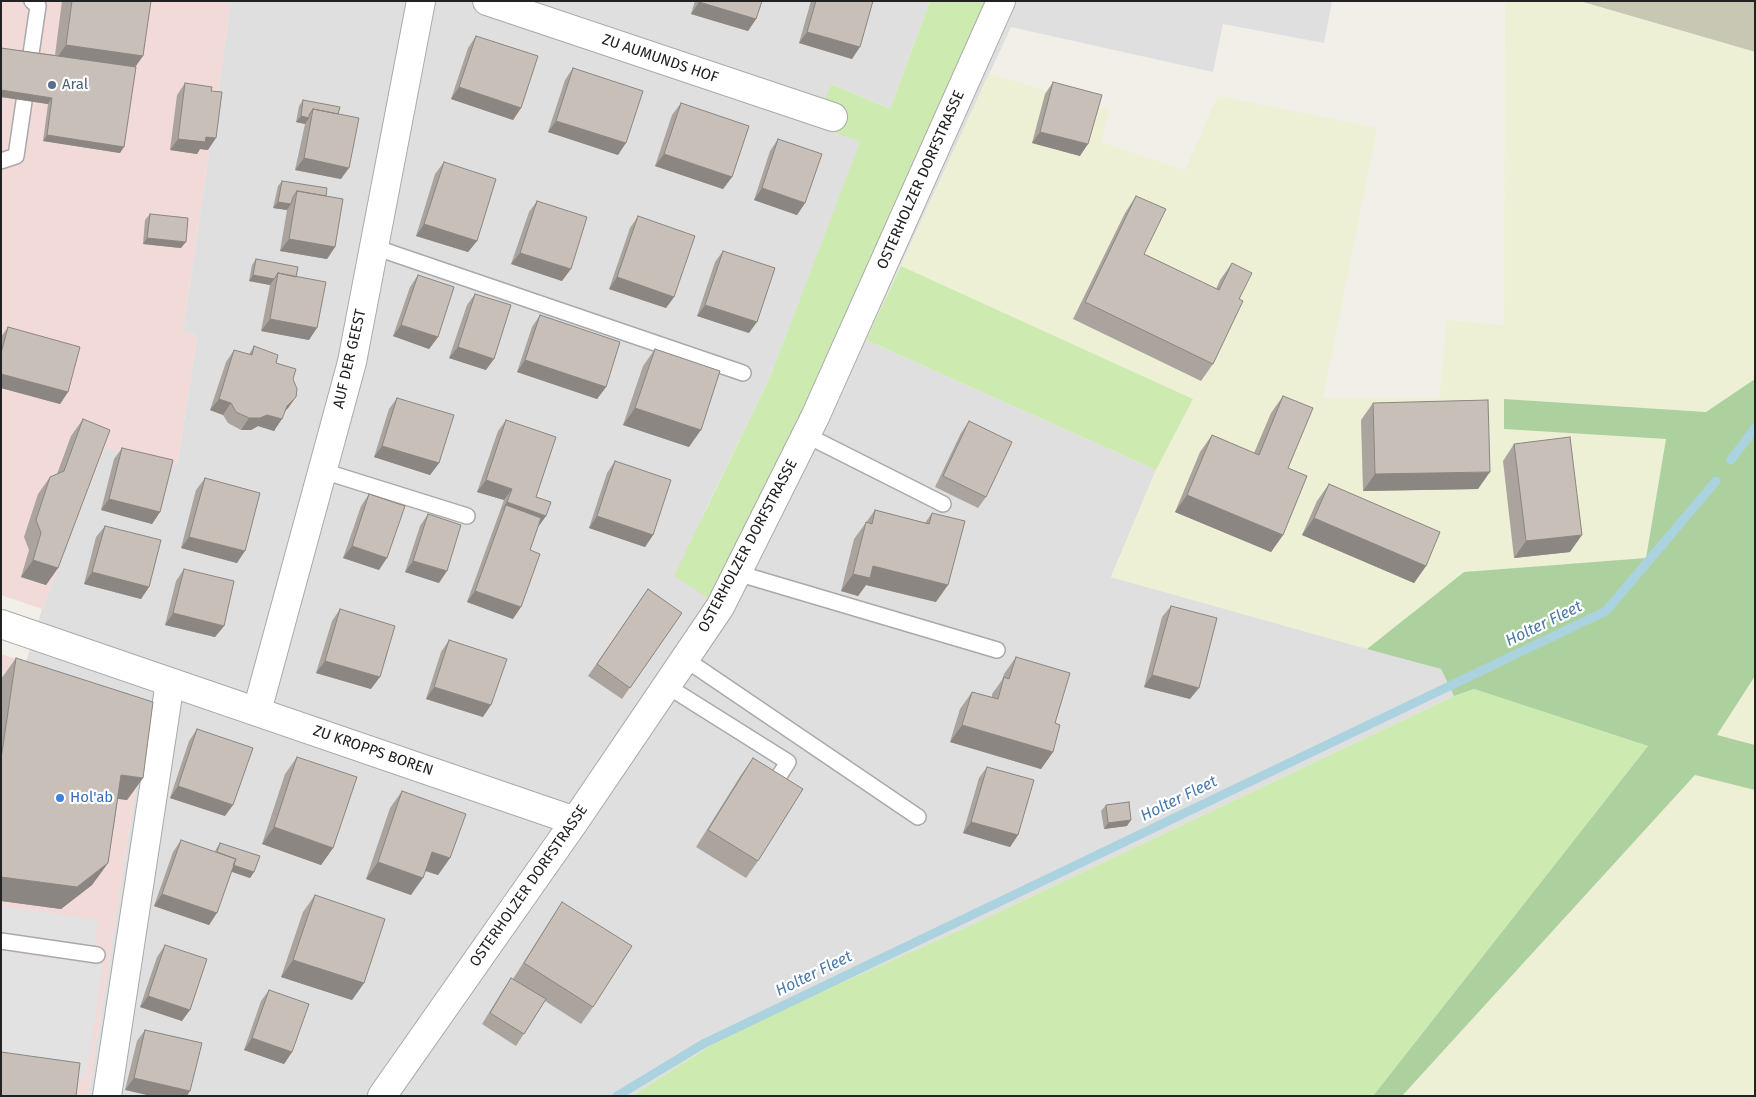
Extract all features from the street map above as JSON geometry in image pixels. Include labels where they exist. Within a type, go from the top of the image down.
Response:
[{"type":"street","name":"AUF DER GEEST","points":[[257,711],[352,362],[421,1]]},
{"type":"street","name":"ZU AUMUNDS HOF","points":[[487,1],[833,117]]},
{"type":"street","name":"OSTERHOLZER DORFSTRASSE","points":[[382,1096],[575,821],[720,607],[806,435],[1001,1]]},
{"type":"street","name":"ZU KROPPS BOREN","points":[[1,624],[575,821]]},
{"type":"street","points":[[107,1096],[170,682]]},
{"type":"lane","points":[[1,161],[16,156],[38,6],[32,1]]},
{"type":"lane","points":[[374,247],[743,373]]},
{"type":"lane","points":[[806,435],[943,504]]},
{"type":"lane","points":[[323,471],[467,516]]},
{"type":"lane","points":[[737,573],[997,650]]},
{"type":"lane","points":[[686,659],[918,817]]},
{"type":"lane","points":[[667,686],[788,762],[778,776]]},
{"type":"lane","points":[[1,941],[97,955]]},
{"type":"shaded area","points":[[1,1],[231,1],[183,331],[197,336],[177,466],[105,448],[42,609],[1,595]]},
{"type":"shaded area","points":[[231,1],[930,1],[890,109],[831,84],[816,125],[861,141],[770,377],[700,521],[990,1],[1332,1],[1324,43],[1223,24],[1213,72],[1011,27],[866,340],[1156,470],[1111,577],[1441,669],[1454,696],[965,928],[735,1030],[632,1096],[88,1096],[149,703],[26,662],[42,609],[105,447],[177,466],[197,336],[183,331]]},
{"type":"shaded area","points":[[1505,1],[1579,1],[1755,52],[1755,379],[1706,412],[1504,399],[1504,429],[1667,439],[1646,558],[1464,572],[1367,649],[1111,577],[1156,470],[1193,399],[901,266],[989,73],[1110,110],[1101,142],[1185,170],[1218,96],[1377,128],[1323,398],[1439,398],[1447,320],[1504,325]]},
{"type":"shaded area","points":[[1579,1],[1755,1],[1755,52]]},
{"type":"shaded area","points":[[1,654],[149,703],[88,1096],[1,1096]]},
{"type":"shaded area","points":[[1755,676],[1755,745],[1717,736]]},
{"type":"shaded area","points":[[1695,775],[1755,790],[1755,1096],[1402,1096]]},
{"type":"shaded area","points":[[1,906],[98,920],[94,951],[1,937]]},
{"type":"shaded area","points":[[1,951],[103,965],[86,1079],[1,1067]]},
{"type":"green space","points":[[930,1],[990,1],[799,424],[710,599],[674,576],[770,377],[860,142],[815,125],[831,84],[890,109]]},
{"type":"green space","points":[[901,266],[1193,399],[1156,470],[866,340]]},
{"type":"green space","points":[[1755,379],[1755,676],[1717,735],[1755,745],[1755,790],[1695,775],[1402,1096],[1373,1096],[1648,746],[1474,689],[1454,696],[1441,669],[1367,649],[1464,572],[1646,558],[1666,439],[1504,429],[1504,399],[1706,412]]},
{"type":"green space","points":[[1474,689],[1648,746],[1373,1096],[632,1096],[735,1030],[965,928],[1454,696]]},
{"type":"building","points":[[72,1],[151,1],[143,56],[66,45]]},
{"type":"building","points":[[699,1],[762,1],[756,19]]},
{"type":"building","points":[[816,1],[873,1],[860,47],[807,32]]},
{"type":"building","points":[[476,36],[538,56],[521,108],[459,87]]},
{"type":"building","points":[[1,48],[136,67],[124,147],[47,135],[52,98],[1,90]]},
{"type":"building","points":[[573,68],[643,91],[626,143],[556,121]]},
{"type":"building","points":[[1053,82],[1102,95],[1088,144],[1040,132]]},
{"type":"building","points":[[185,83],[212,87],[211,91],[222,92],[216,138],[206,137],[205,142],[178,139]]},
{"type":"building","points":[[303,100],[340,107],[338,114],[313,109],[309,118],[301,116]]},
{"type":"building","points":[[681,103],[749,126],[732,177],[664,154]]},
{"type":"building","points":[[313,109],[359,118],[349,168],[304,158]]},
{"type":"building","points":[[778,139],[822,154],[805,203],[762,188]]},
{"type":"building","points":[[444,162],[496,179],[477,241],[424,224]]},
{"type":"building","points":[[282,181],[327,188],[326,196],[297,191],[291,204],[278,202]]},
{"type":"building","points":[[297,191],[343,199],[335,247],[289,239]]},
{"type":"building","points":[[1136,196],[1166,209],[1144,254],[1219,290],[1232,263],[1252,273],[1239,299],[1243,301],[1213,364],[1085,302]]},
{"type":"building","points":[[537,201],[587,217],[571,269],[520,253]]},
{"type":"building","points":[[150,214],[188,218],[186,242],[147,238]]},
{"type":"building","points":[[638,216],[695,236],[674,297],[617,277]]},
{"type":"building","points":[[723,251],[775,268],[757,322],[705,305]]},
{"type":"building","points":[[256,259],[298,267],[296,277],[278,273],[274,279],[253,275]]},
{"type":"building","points":[[278,273],[326,282],[317,328],[270,319]]},
{"type":"building","points":[[418,275],[454,287],[438,337],[401,325]]},
{"type":"building","points":[[475,294],[511,305],[494,359],[458,347]]},
{"type":"building","points":[[540,315],[620,342],[606,387],[525,360]]},
{"type":"building","points":[[8,327],[80,347],[68,392],[1,374],[1,353]]},
{"type":"building","points":[[254,346],[278,355],[276,363],[296,369],[293,379],[297,389],[296,397],[287,406],[282,419],[267,415],[260,418],[249,418],[236,412],[231,403],[219,399],[234,350],[252,355]]},
{"type":"building","points":[[655,349],[720,371],[701,430],[635,408]]},
{"type":"building","points":[[1283,396],[1313,408],[1288,468],[1307,476],[1283,535],[1187,495],[1212,435],[1259,455]]},
{"type":"building","points":[[397,398],[454,415],[439,463],[382,446]]},
{"type":"building","points":[[1488,400],[1490,472],[1375,474],[1373,403]]},
{"type":"building","points":[[83,419],[110,430],[58,568],[33,560],[41,533],[36,520],[50,477],[64,471]]},
{"type":"building","points":[[506,420],[556,437],[536,497],[551,502],[546,516],[507,502],[512,489],[486,480]]},
{"type":"building","points":[[969,421],[1012,442],[986,497],[943,476]]},
{"type":"building","points":[[1570,437],[1582,535],[1526,541],[1514,444]]},
{"type":"building","points":[[122,448],[173,460],[160,512],[109,499]]},
{"type":"building","points":[[615,461],[671,480],[653,535],[597,516]]},
{"type":"building","points":[[205,478],[260,493],[245,551],[189,537]]},
{"type":"building","points":[[1329,484],[1440,532],[1426,566],[1314,518]]},
{"type":"building","points":[[369,494],[405,506],[387,558],[352,546]]},
{"type":"building","points":[[506,505],[541,518],[530,550],[540,554],[521,607],[475,591]]},
{"type":"building","points":[[875,510],[929,524],[932,513],[965,521],[948,585],[873,566],[870,578],[853,574],[866,522],[872,524]]},
{"type":"building","points":[[428,514],[461,525],[447,571],[413,561]]},
{"type":"building","points":[[105,526],[161,540],[149,587],[92,572]]},
{"type":"building","points":[[184,569],[234,581],[224,626],[173,613]]},
{"type":"building","points":[[648,589],[682,613],[630,688],[597,664]]},
{"type":"building","points":[[1171,606],[1217,618],[1199,688],[1152,675]]},
{"type":"building","points":[[340,609],[395,626],[380,677],[325,661]]},
{"type":"building","points":[[449,640],[507,659],[491,705],[434,687]]},
{"type":"building","points":[[1016,657],[1070,673],[1055,723],[1060,725],[1053,752],[962,725],[972,692],[998,699],[1004,677],[1009,679]]},
{"type":"building","points":[[16,658],[153,702],[143,778],[121,775],[108,863],[77,887],[1,877],[1,759]]},
{"type":"building","points":[[197,729],[253,748],[233,805],[178,786]]},
{"type":"building","points":[[297,757],[357,777],[333,848],[274,827]]},
{"type":"building","points":[[753,758],[803,789],[758,861],[708,830]]},
{"type":"building","points":[[987,767],[1034,780],[1018,835],[971,822]]},
{"type":"building","points":[[402,791],[466,814],[450,858],[432,852],[423,878],[378,862]]},
{"type":"building","points":[[1129,802],[1131,820],[1108,823],[1106,805]]},
{"type":"building","points":[[181,840],[236,859],[217,913],[162,894]]},
{"type":"building","points":[[220,843],[260,856],[254,872],[233,865],[236,859],[217,852]]},
{"type":"building","points":[[315,895],[385,919],[364,983],[293,960]]},
{"type":"building","points":[[562,902],[632,946],[593,1007],[524,963]]},
{"type":"building","points":[[165,945],[207,959],[190,1010],[148,996]]},
{"type":"building","points":[[511,978],[546,999],[524,1034],[490,1013]]},
{"type":"building","points":[[269,990],[309,1004],[292,1052],[252,1038]]},
{"type":"building","points":[[145,1030],[202,1043],[190,1091],[134,1078]]},
{"type":"building","points":[[1,1052],[80,1063],[76,1096],[1,1096]]},
{"type":"waterway","name":"Holter Fleet","points":[[1731,460],[1755,428]]},
{"type":"waterway","name":"Holter Fleet","points":[[617,1096],[703,1044],[1606,611],[1716,481]]},
{"type":"place","name":"Aral","points":[[52,85]]},
{"type":"place","name":"Hol'ab","points":[[60,798]]}]
